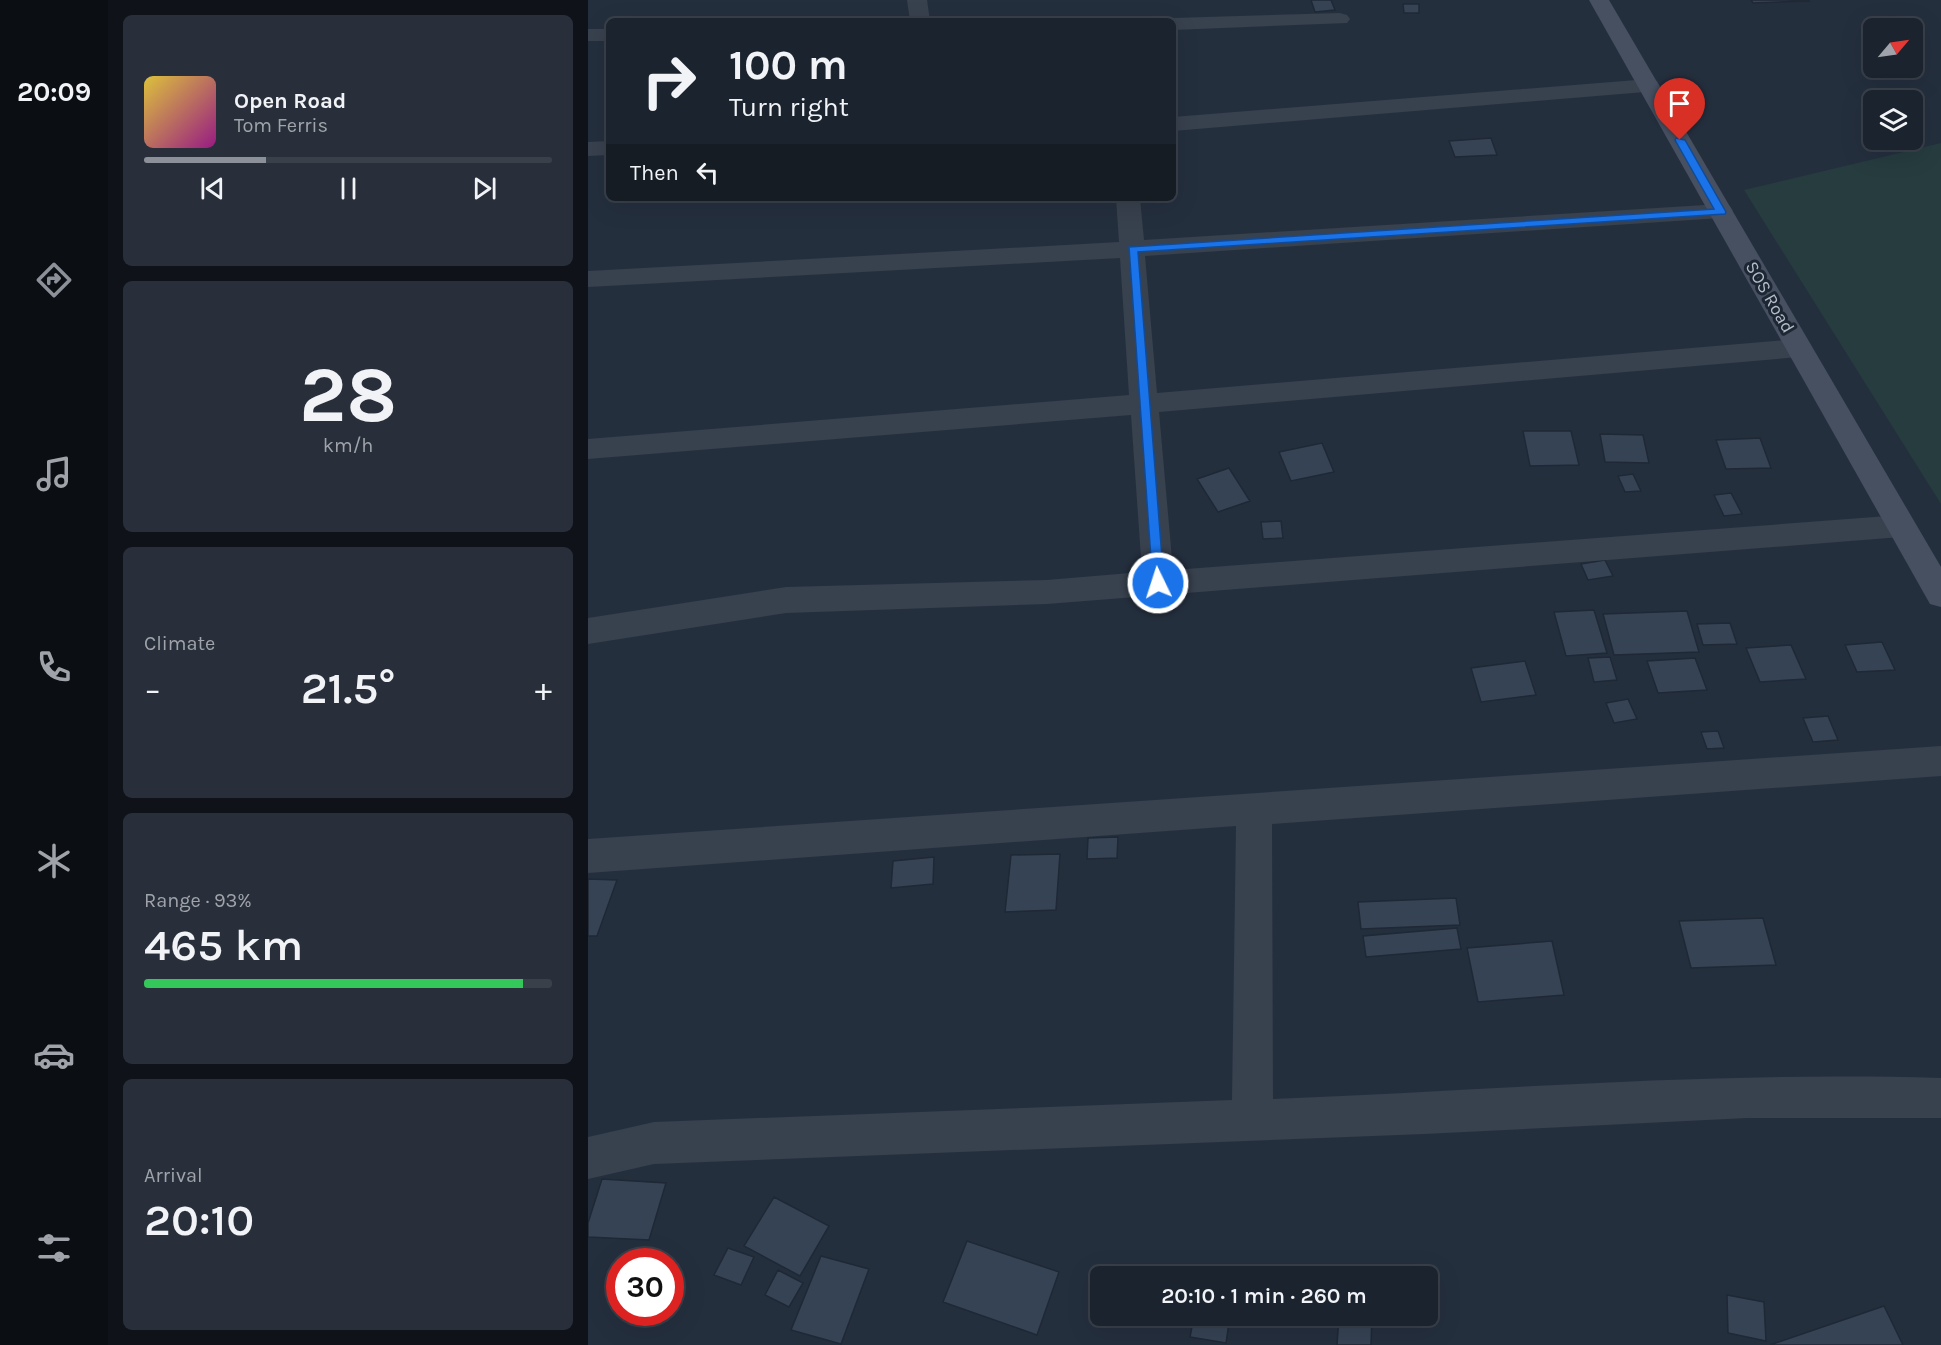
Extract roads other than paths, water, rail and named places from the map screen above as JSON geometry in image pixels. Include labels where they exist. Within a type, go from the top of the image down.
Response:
[{"type":"street","points":[[917,0],[920,18]]},
{"type":"street","name":"SOS Road","points":[[1599,0],[1941,595]]},
{"type":"street","points":[[1176,24],[1340,19]]},
{"type":"street","points":[[588,35],[606,35]]},
{"type":"street","points":[[1176,123],[1649,86]]},
{"type":"street","points":[[588,149],[606,148]]},
{"type":"street","points":[[1128,201],[1158,583]]},
{"type":"street","points":[[588,279],[1132,249],[1721,212]]},
{"type":"street","points":[[588,449],[1799,348]]},
{"type":"street","points":[[588,631],[786,600],[1047,592],[1901,526]]},
{"type":"street","points":[[588,856],[1941,761]]},
{"type":"street","points":[[1252,1120],[1254,809]]},
{"type":"street","points":[[588,1158],[654,1143],[1756,1098],[1941,1098]]}]
